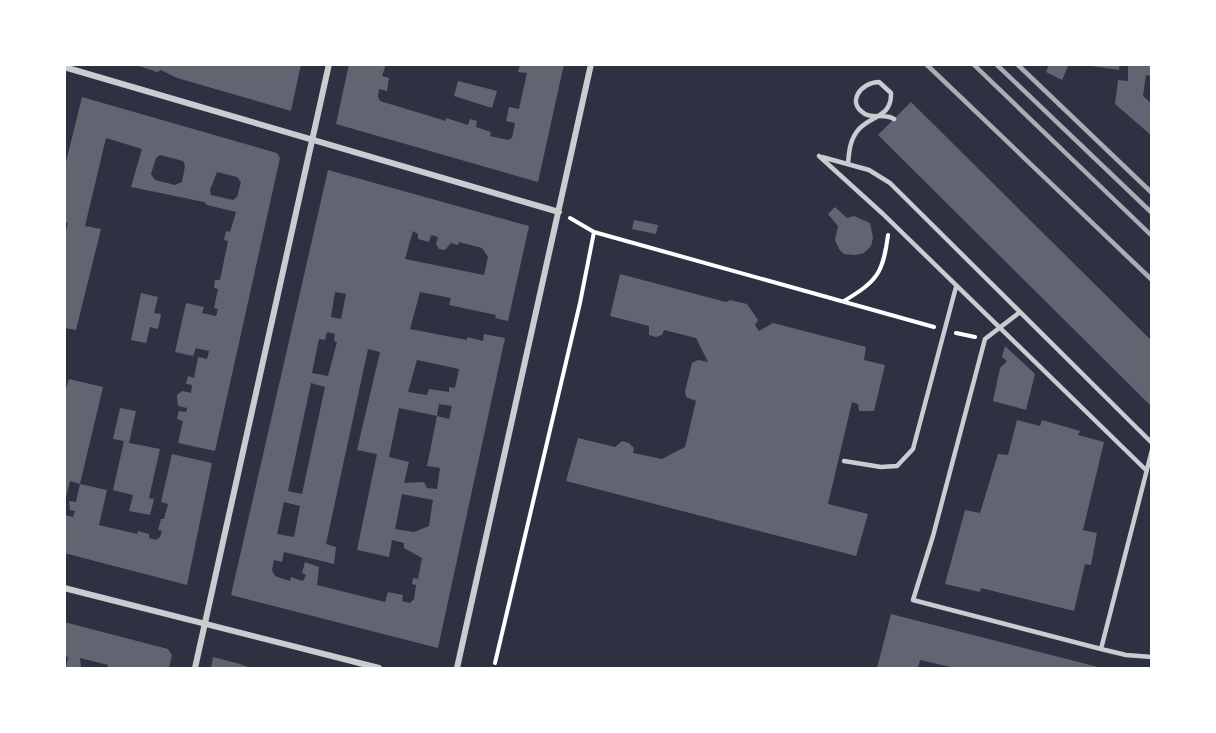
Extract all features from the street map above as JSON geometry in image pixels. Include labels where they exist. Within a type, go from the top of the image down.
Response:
[{"type":"street","points":[[195,669],[329,64]]},
{"type":"street","points":[[457,669],[591,64]]},
{"type":"street","points":[[64,67],[560,212]]},
{"type":"street","points":[[64,588],[379,669]]},
{"type":"lane","points":[[848,164],[849,148],[858,130],[889,109],[891,93],[879,82],[870,82],[862,87],[857,94],[857,105],[862,112],[869,116],[888,116],[894,119]]},
{"type":"lane","points":[[1146,470],[890,221],[819,156],[869,170],[890,183],[1152,444]]},
{"type":"lane","points":[[844,461],[881,467],[897,466],[913,449],[956,287]]},
{"type":"lane","points":[[1020,312],[985,339],[933,536],[913,600],[1126,655],[1152,657]]},
{"type":"lane","points":[[1101,649],[1152,450]]},
{"type":"path","points":[[560,212],[594,232],[985,339]]},
{"type":"path","points":[[843,301],[869,286],[885,262],[890,221]]},
{"type":"path","points":[[495,663],[580,303],[594,232]]},
{"type":"building","points":[[133,64],[301,64],[291,111],[177,78],[161,70],[157,72]]},
{"type":"building","points":[[349,64],[386,64],[382,76],[389,78],[387,91],[379,89],[380,101],[446,121],[446,118],[468,125],[470,119],[477,121],[476,127],[491,132],[490,136],[508,140],[512,138],[515,123],[506,121],[509,107],[519,109],[527,73],[518,72],[520,64],[564,64],[538,182],[336,124]]},
{"type":"building","points":[[1049,64],[1069,64],[1062,80],[1046,72]]},
{"type":"building","points":[[1091,64],[1120,64],[1119,70],[1091,66]]},
{"type":"building","points":[[1128,64],[1152,64],[1152,76],[1146,75],[1143,96],[1152,104],[1152,136],[1115,104],[1118,80],[1128,81]]},
{"type":"building","points":[[458,81],[497,91],[492,108],[454,96]]},
{"type":"building","points":[[82,97],[277,153],[280,158],[215,451],[178,443],[183,421],[177,419],[179,411],[186,412],[187,408],[178,406],[177,395],[182,391],[191,393],[192,385],[186,384],[188,376],[194,378],[198,357],[207,359],[209,351],[196,348],[193,356],[175,352],[186,303],[204,307],[202,313],[216,316],[218,309],[214,308],[218,289],[214,288],[215,280],[220,280],[228,241],[224,240],[226,231],[230,232],[236,212],[207,205],[204,202],[131,187],[142,149],[106,138],[85,226],[101,229],[76,330],[64,328],[64,237],[68,223],[64,222],[64,170]],"holes":[[[160,155],[183,161],[185,166],[182,182],[175,185],[155,180],[151,174],[156,158]],[[217,172],[237,177],[241,182],[237,197],[233,200],[211,195],[210,190]]]},
{"type":"building","points":[[911,102],[1152,341],[1152,407],[878,135]]},
{"type":"building","points":[[328,170],[529,226],[508,321],[495,318],[496,315],[449,305],[451,298],[420,292],[410,329],[467,340],[467,337],[483,341],[484,334],[505,338],[438,648],[231,595]],"holes":[[[413,231],[418,234],[418,239],[429,242],[431,235],[438,237],[436,244],[439,249],[445,250],[451,243],[458,245],[459,242],[482,248],[488,257],[484,275],[405,259]],[[335,292],[346,294],[341,319],[331,317]],[[327,332],[335,334],[334,341],[337,342],[328,376],[312,373],[319,339],[325,340]],[[368,349],[380,352],[357,450],[377,454],[357,550],[389,557],[392,540],[404,543],[404,548],[422,558],[418,579],[413,578],[412,584],[416,585],[414,599],[410,603],[402,601],[403,595],[388,592],[385,602],[317,585],[319,567],[305,562],[302,573],[306,575],[303,581],[291,577],[290,581],[275,576],[272,570],[274,560],[282,562],[284,552],[334,564],[336,547],[326,544]],[[417,360],[459,369],[455,388],[449,387],[449,392],[429,389],[427,395],[408,392]],[[311,383],[325,387],[302,494],[288,491]],[[439,404],[452,406],[449,419],[437,416]],[[399,408],[437,416],[427,466],[440,468],[437,489],[427,488],[424,482],[404,483],[409,462],[389,457]],[[402,494],[433,500],[429,526],[414,532],[395,529]],[[284,502],[300,506],[294,537],[277,534]]]},
{"type":"building","points":[[835,207],[847,218],[854,216],[870,223],[873,238],[871,246],[864,253],[844,254],[839,249],[835,240],[838,226],[828,214]]},
{"type":"building","points":[[634,220],[658,225],[656,234],[632,229]]},
{"type":"building","points":[[620,274],[726,302],[730,300],[747,304],[758,320],[755,325],[759,331],[773,323],[866,347],[864,360],[885,365],[874,411],[859,411],[858,404],[852,402],[828,504],[868,514],[856,556],[566,481],[578,438],[615,447],[622,441],[634,448],[633,453],[662,459],[685,447],[696,401],[686,397],[685,391],[692,363],[698,360],[708,362],[696,338],[664,330],[662,335],[656,337],[649,335],[649,326],[610,316]]},
{"type":"building","points":[[141,293],[158,297],[154,313],[161,314],[158,329],[150,327],[146,343],[131,340]]},
{"type":"building","points":[[1005,346],[1035,374],[1026,410],[993,401],[1000,368],[1007,361],[1002,357]]},
{"type":"building","points":[[69,379],[103,387],[80,484],[70,481],[66,497],[64,395]]},
{"type":"building","points":[[120,408],[136,411],[129,443],[160,449],[149,498],[154,499],[150,515],[129,511],[133,495],[113,490],[124,441],[113,439]]},
{"type":"building","points":[[1017,420],[1040,426],[1042,420],[1080,431],[1078,435],[1104,442],[1083,530],[1097,533],[1091,565],[1085,564],[1074,611],[981,588],[980,592],[945,584],[965,510],[980,513],[998,454],[1008,455]]},
{"type":"building","points":[[172,454],[212,463],[187,585],[64,553],[64,515],[73,517],[75,511],[70,510],[69,501],[76,502],[80,484],[107,490],[99,525],[137,534],[138,531],[149,534],[149,538],[156,540],[160,537],[162,531],[158,530],[168,504],[161,502]]},
{"type":"building","points":[[891,614],[1102,668],[955,668],[920,660],[918,668],[877,668]]},
{"type":"building","points":[[64,622],[168,649],[172,655],[169,668],[107,668],[108,665],[80,658],[81,668],[66,668],[68,657],[64,656]]},
{"type":"building","points":[[213,657],[240,664],[251,668],[211,668]]},
{"type":"railway","points":[[926,64],[1152,280]]},
{"type":"railway","points":[[973,64],[1152,236]]},
{"type":"railway","points":[[996,64],[1152,213]]},
{"type":"railway","points":[[1017,64],[1152,193]]}]
